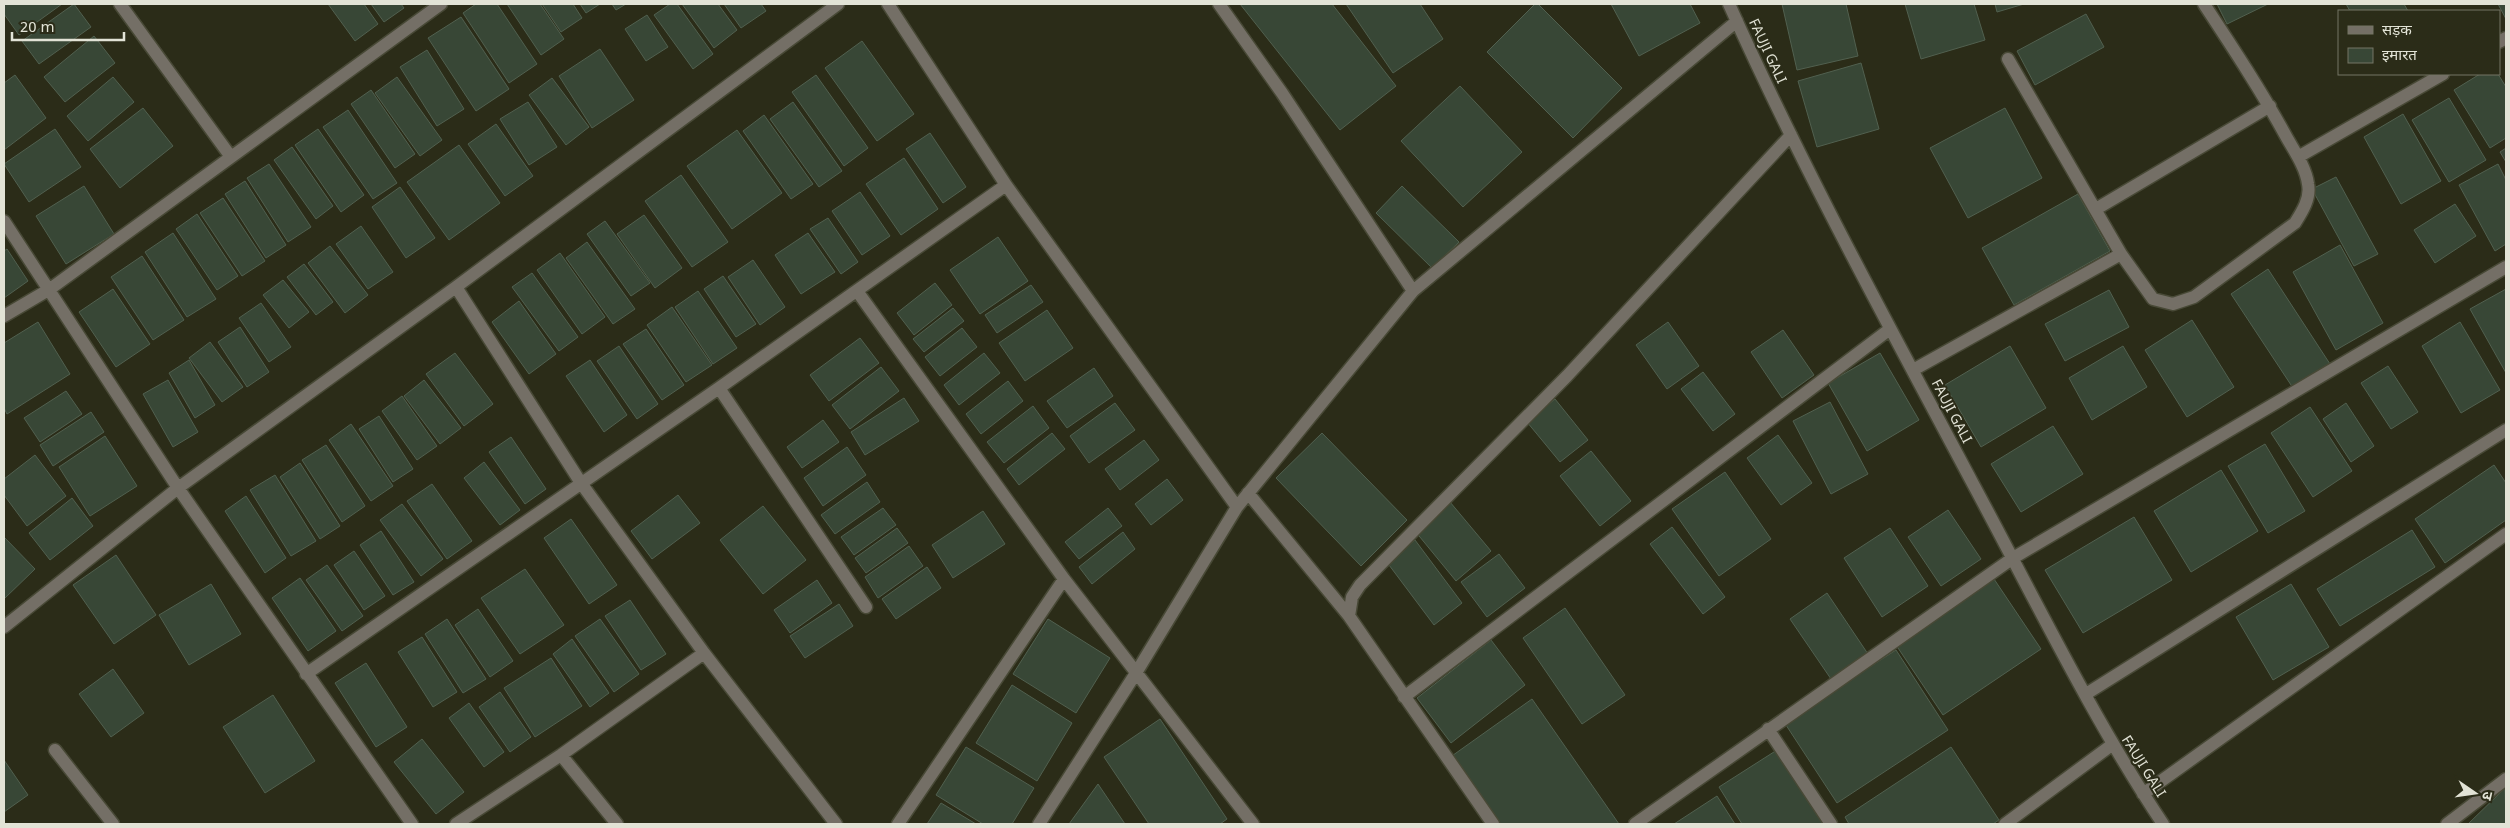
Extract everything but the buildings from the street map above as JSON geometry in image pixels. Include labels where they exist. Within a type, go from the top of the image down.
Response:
[{"type":"street","points":[[120,4],[231,157]]},
{"type":"street","points":[[4,316],[50,289],[441,4]]},
{"type":"street","points":[[4,627],[178,488],[456,287],[838,4]]},
{"type":"street","points":[[888,4],[1006,185],[1237,507]]},
{"type":"street","points":[[1219,4],[1282,93],[1413,291]]},
{"type":"street","name":"FAUJI GALI","points":[[1730,4],[1791,135],[1890,329],[2113,744],[2163,824]]},
{"type":"street","points":[[2008,59],[2121,254],[2154,298],[2173,304],[2194,297],[2295,222],[2304,208],[2309,184],[2298,157],[2270,106],[2204,4]]},
{"type":"street","points":[[1039,824],[1136,673],[1237,507],[1413,291],[1737,22]]},
{"type":"street","points":[[2298,157],[2441,75]]},
{"type":"street","points":[[2096,209],[2270,106]]},
{"type":"street","points":[[1349,616],[1352,597],[1360,585],[1567,376],[1791,135]]},
{"type":"street","points":[[306,674],[719,388],[1006,185]]},
{"type":"street","points":[[4,221],[178,488],[412,824]]},
{"type":"street","points":[[1913,370],[2121,254]]},
{"type":"street","points":[[1635,824],[2013,558],[2506,266]]},
{"type":"street","points":[[456,287],[581,483],[704,653],[836,824]]},
{"type":"street","points":[[857,291],[1064,579],[1253,824]]},
{"type":"street","points":[[1404,697],[1890,329]]},
{"type":"street","points":[[719,388],[866,607]]},
{"type":"street","points":[[2086,694],[2506,430]]},
{"type":"street","points":[[1248,493],[1349,616],[1493,824]]},
{"type":"street","points":[[2143,794],[2506,534]]},
{"type":"street","points":[[898,824],[1064,579]]},
{"type":"street","points":[[456,824],[561,754],[704,653]]},
{"type":"street","points":[[1768,729],[1831,824]]},
{"type":"street","points":[[2004,824],[2113,744]]},
{"type":"street","points":[[55,750],[113,824]]},
{"type":"street","points":[[561,754],[617,824]]},
{"type":"street","points":[[2447,824],[2506,779]]}]
